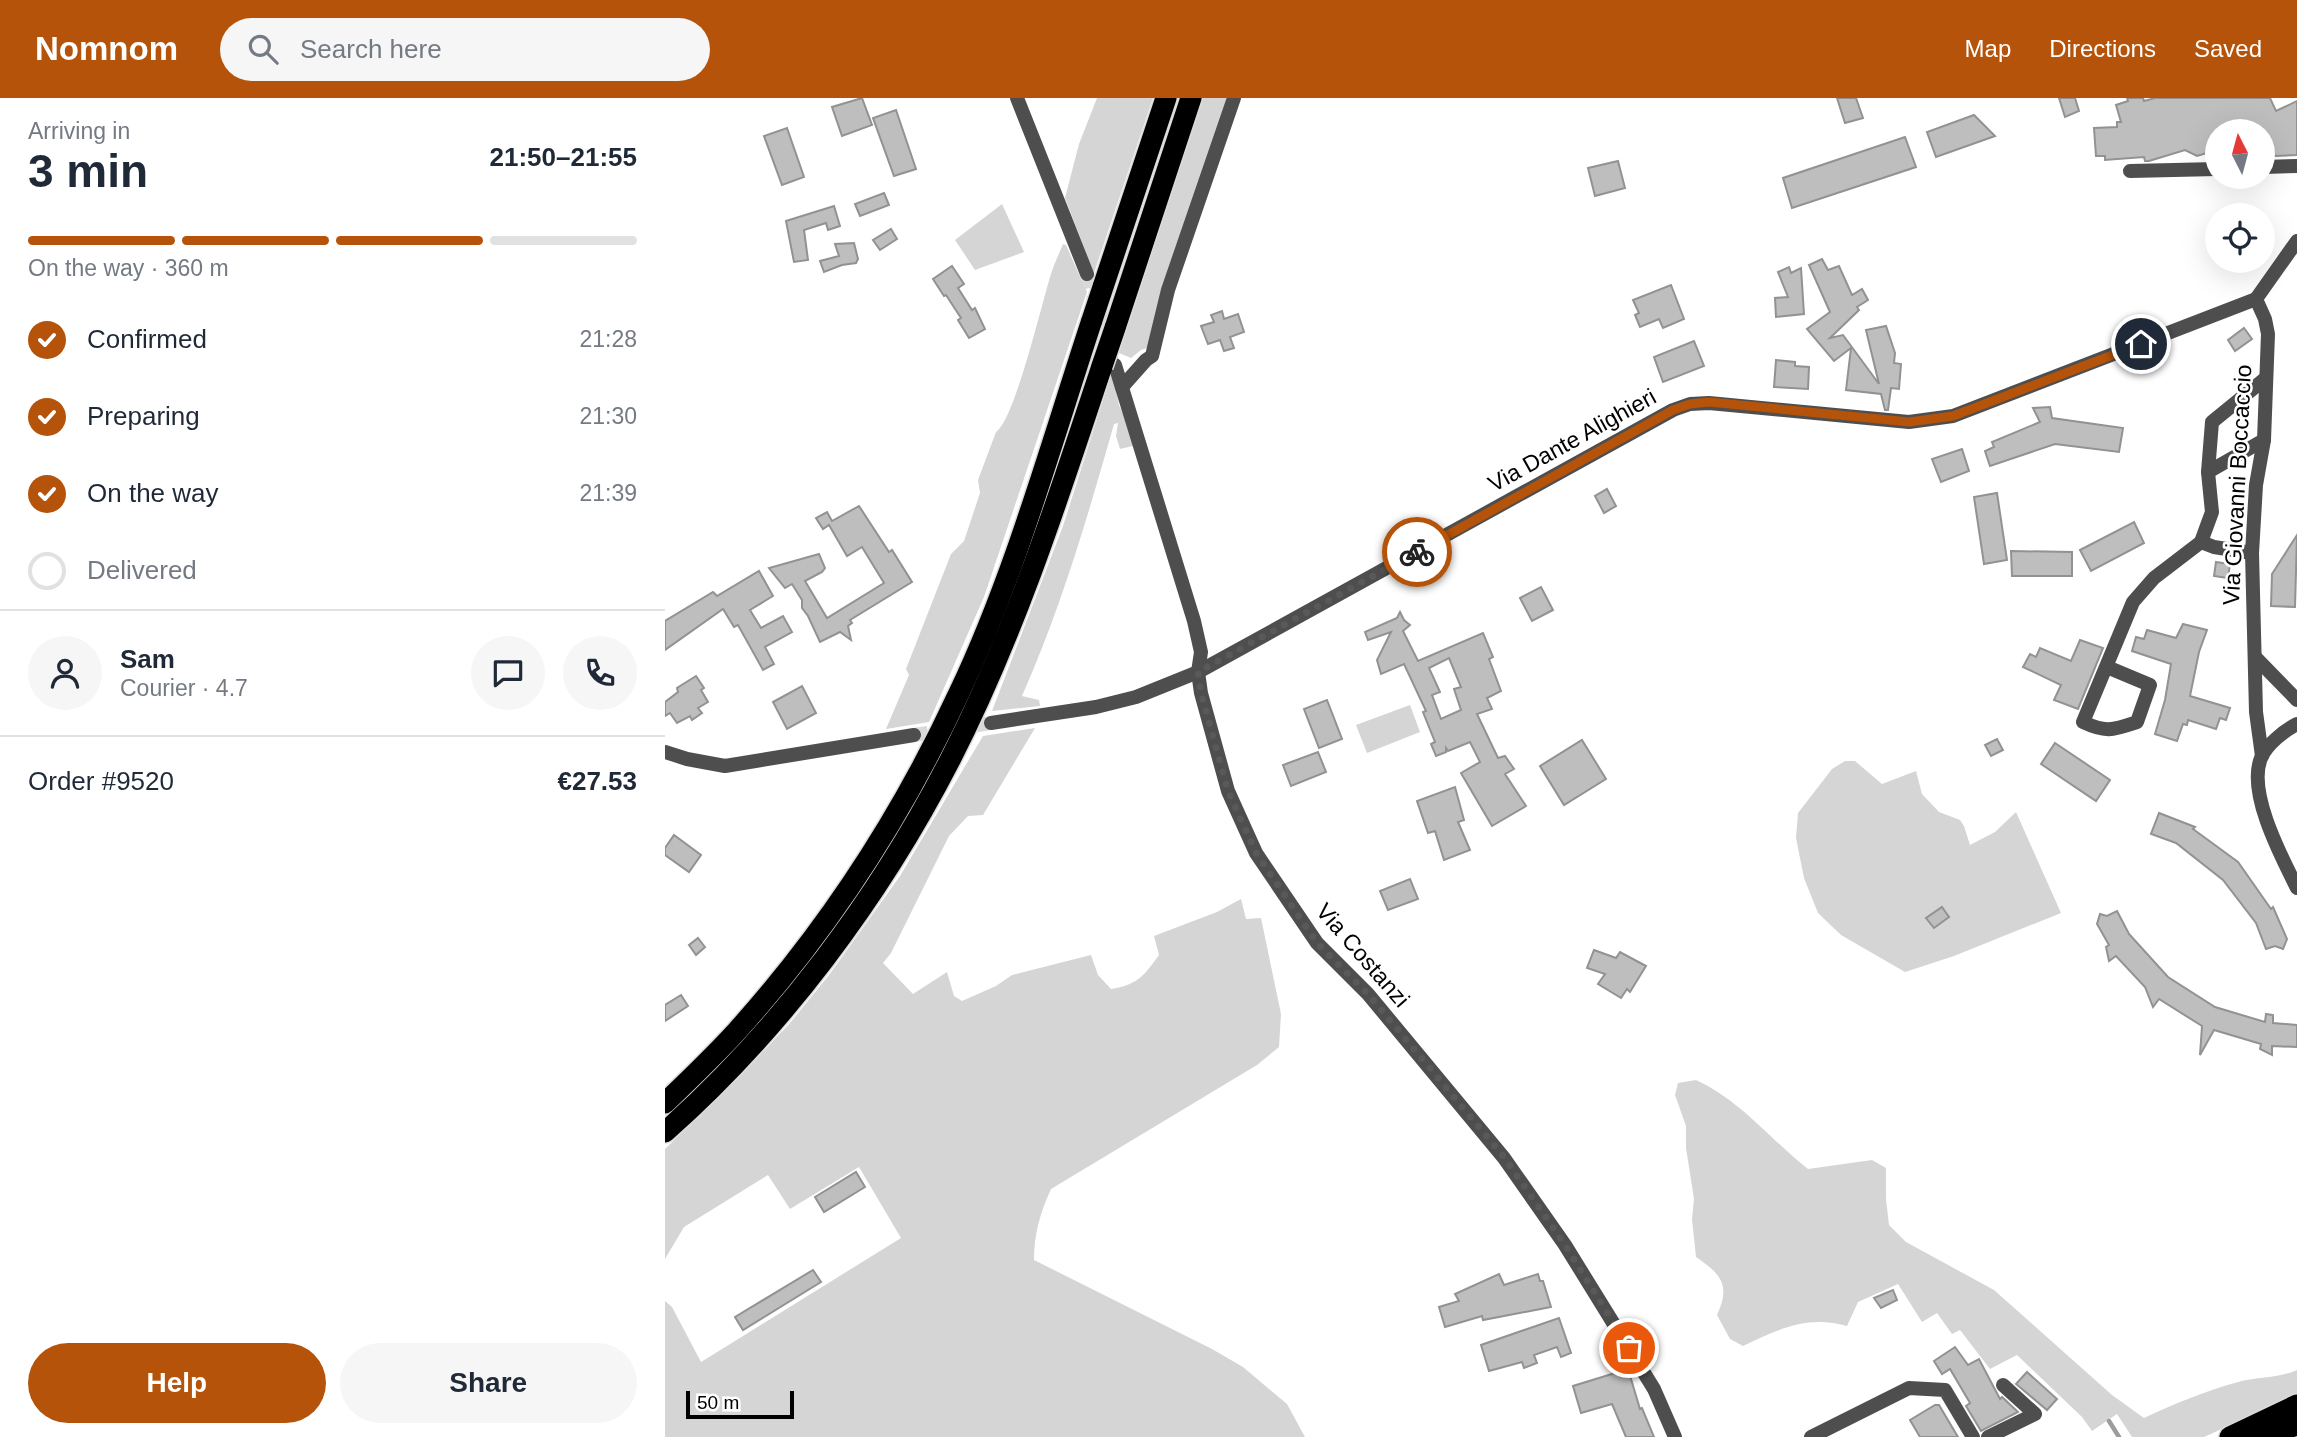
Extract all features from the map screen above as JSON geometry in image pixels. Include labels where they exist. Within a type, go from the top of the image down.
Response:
[{"type":"highway","points":[[665,1103],[737,1030],[788,971],[838,905],[889,826],[924,765],[960,692],[992,615],[1093,320],[1095,280],[1166,98]]},
{"type":"highway","points":[[665,1132],[742,1056],[799,989],[875,887],[932,795],[984,688],[1109,366],[1115,328],[1191,98]]},
{"type":"highway","points":[[665,1084],[699,1052],[737,1030]]},
{"type":"highway","points":[[2230,1437],[2297,1405]]},
{"type":"highway","points":[[2260,1437],[2297,1426]]},
{"type":"street","points":[[1017,98],[1095,280]]},
{"type":"street","points":[[1122,387],[1146,360],[1153,356],[1168,290],[1234,98]]},
{"type":"street","points":[[2275,167],[2297,166]]},
{"type":"street","points":[[2130,171],[2205,169]]},
{"type":"street","points":[[2256,299],[2297,241]]},
{"type":"street","name":"Via Giovanni Boccaccio","points":[[2256,299],[2268,334],[2264,440],[2256,485],[2252,553],[2256,712],[2262,756]]},
{"type":"street","name":"Via Dante Alighieri","points":[[991,723],[1096,707],[1136,697],[1198,672],[1673,410],[1690,404],[1709,402],[1909,422],[1953,416],[2256,299]]},
{"type":"street","name":"Via Costanzi","points":[[1109,366],[1122,387],[1194,621],[1201,652],[1198,672],[1201,693],[1228,791],[1256,853],[1317,943],[1368,994],[1504,1157],[1565,1245],[1654,1389],[1675,1437]]},
{"type":"street","points":[[2106,667],[2150,685],[2137,722],[2120,728],[2101,730],[2084,722],[2106,667],[2133,602],[2154,578],[2201,542],[2211,512],[2208,472],[2212,422],[2266,378]]},
{"type":"street","points":[[2208,472],[2264,440]]},
{"type":"street","points":[[2201,542],[2214,547],[2252,553]]},
{"type":"street","points":[[2256,658],[2297,701]]},
{"type":"street","points":[[2297,724],[2271,744],[2262,756],[2258,783],[2262,802],[2297,888]]},
{"type":"street","points":[[665,752],[687,759],[725,765],[915,736]]},
{"type":"street","points":[[1988,1437],[2035,1414],[2003,1385]]},
{"type":"street","points":[[1811,1437],[1909,1388],[1945,1390],[1973,1437]]},
{"type":"shaded area","points":[[1097,98],[1153,98],[1094,273],[1065,198],[1079,144]]},
{"type":"shaded area","points":[[1203,98],[1231,98],[1150,347],[1131,358],[1119,353]]},
{"type":"shaded area","points":[[1002,204],[1024,252],[975,270],[955,240]]},
{"type":"shaded area","points":[[1063,244],[1066,245],[1087,292],[984,597],[929,722],[886,729],[909,675],[906,669],[951,554],[964,541],[980,493],[978,480],[996,432],[1003,423],[1019,384],[1051,274]]},
{"type":"shaded area","points":[[1112,372],[1119,405],[1137,445],[1120,449],[1116,436],[1118,423],[1114,424],[1061,596],[1022,696],[1039,700],[1040,706],[992,711],[1063,526]]},
{"type":"shaded area","points":[[1410,705],[1420,732],[1367,753],[1356,725]]},
{"type":"shaded area","points":[[1035,728],[983,815],[968,816],[949,836],[891,953],[883,963],[913,994],[947,972],[954,996],[962,1001],[996,986],[1012,975],[1091,955],[1098,975],[1111,989],[1134,982],[1149,969],[1159,955],[1154,936],[1217,912],[1241,899],[1246,919],[1261,918],[1281,1014],[1279,1047],[1257,1065],[1051,1189],[1038,1224],[1034,1260],[1243,1367],[1287,1404],[1305,1437],[665,1437],[665,1301],[672,1307],[701,1362],[901,1238],[859,1167],[790,1209],[768,1175],[684,1227],[665,1259],[665,1149],[790,1023],[829,975],[900,876],[983,736]]},
{"type":"shaded area","points":[[1845,761],[1855,761],[1882,784],[1916,771],[1922,794],[1939,812],[1960,820],[1970,845],[1995,832],[2016,812],[2061,913],[1954,956],[1905,972],[1841,935],[1818,913],[1804,878],[1796,838],[1798,813],[1832,769]]},
{"type":"shaded area","points":[[1696,1080],[1741,1109],[1808,1169],[1872,1160],[1886,1168],[1889,1225],[1906,1242],[1994,1290],[2112,1395],[2144,1418],[2190,1398],[2245,1380],[2283,1375],[2297,1370],[2297,1395],[2204,1437],[2132,1437],[2117,1414],[2092,1431],[2082,1417],[2017,1355],[1990,1369],[1960,1330],[1952,1334],[1937,1313],[1922,1322],[1898,1284],[1858,1302],[1847,1326],[1819,1322],[1793,1325],[1743,1346],[1730,1339],[1717,1315],[1723,1296],[1721,1281],[1712,1269],[1696,1257],[1692,1219],[1694,1199],[1686,1148],[1686,1126],[1675,1095],[1678,1083]]},
{"type":"building","points":[[862,98],[872,125],[842,136],[832,107]]},
{"type":"building","points":[[1837,98],[1856,98],[1863,118],[1845,123]]},
{"type":"building","points":[[2059,98],[2075,98],[2079,111],[2065,117]]},
{"type":"building","points":[[2127,98],[2143,98],[2144,101],[2155,98],[2270,98],[2276,111],[2297,101],[2297,155],[2275,156],[2275,119],[2205,119],[2205,154],[2197,156],[2185,150],[2149,161],[2145,161],[2144,157],[2105,160],[2105,156],[2096,156],[2094,128],[2117,127],[2117,122],[2121,122],[2116,105],[2128,101]]},
{"type":"building","points":[[896,110],[916,169],[894,176],[873,118]]},
{"type":"building","points":[[1974,115],[1995,136],[1936,157],[1927,132]]},
{"type":"building","points":[[787,128],[804,177],[782,185],[764,136]]},
{"type":"building","points":[[1905,137],[1916,167],[1792,208],[1783,178]]},
{"type":"building","points":[[1618,161],[1625,188],[1595,196],[1588,168]]},
{"type":"building","points":[[884,193],[889,205],[860,216],[855,204]]},
{"type":"building","points":[[834,206],[840,226],[828,230],[826,223],[804,230],[808,260],[794,262],[786,221]]},
{"type":"building","points":[[891,229],[897,239],[880,250],[873,240]]},
{"type":"building","points":[[854,243],[858,259],[856,263],[824,272],[820,261],[839,256],[835,244]]},
{"type":"building","points":[[1822,259],[1828,270],[1839,266],[1852,295],[1862,289],[1868,300],[1857,307],[1859,310],[1830,338],[1843,335],[1879,384],[1866,330],[1886,326],[1895,353],[1894,363],[1901,364],[1899,389],[1891,388],[1888,410],[1885,410],[1881,394],[1846,390],[1851,348],[1834,361],[1807,329],[1830,312],[1809,265]]},
{"type":"building","points":[[952,266],[964,284],[958,288],[972,310],[975,308],[985,329],[969,338],[958,320],[961,318],[933,279]]},
{"type":"building","points":[[1789,267],[1791,273],[1801,268],[1804,314],[1776,317],[1775,298],[1788,297],[1778,272]]},
{"type":"building","points":[[1671,285],[1684,319],[1663,328],[1659,319],[1640,327],[1635,315],[1639,313],[1633,300]]},
{"type":"building","points":[[1222,311],[1224,319],[1238,314],[1244,332],[1230,337],[1234,348],[1224,351],[1220,340],[1208,344],[1201,326],[1214,322],[1211,315]]},
{"type":"building","points":[[2244,328],[2252,339],[2235,351],[2228,340]]},
{"type":"building","points":[[1694,341],[1704,366],[1663,382],[1654,357]]},
{"type":"building","points":[[1776,360],[1809,367],[1808,389],[1774,387]]},
{"type":"building","points":[[2050,407],[2052,418],[2123,428],[2119,452],[2055,444],[1990,466],[1985,451],[1994,447],[1992,442],[2040,422],[2033,408]]},
{"type":"building","points":[[1962,449],[1969,471],[1941,482],[1932,459]]},
{"type":"building","points":[[1607,489],[1616,506],[1604,513],[1595,496]]},
{"type":"building","points":[[1997,493],[2007,560],[1984,564],[1974,497]]},
{"type":"building","points":[[859,506],[912,582],[850,620],[852,623],[848,626],[851,640],[840,632],[820,642],[792,584],[785,588],[769,568],[819,554],[825,568],[805,581],[827,618],[884,583],[862,547],[847,556],[829,525],[823,529],[816,518],[827,512],[832,521]]},
{"type":"building","points":[[2134,522],[2144,543],[2091,571],[2080,550]]},
{"type":"building","points":[[2297,535],[2295,607],[2271,606],[2272,574]]},
{"type":"building","points":[[2011,551],[2072,552],[2072,576],[2012,576]]},
{"type":"building","points":[[2216,562],[2230,564],[2228,578],[2214,576]]},
{"type":"building","points":[[759,571],[773,596],[750,610],[761,628],[783,616],[792,632],[765,647],[774,664],[763,670],[738,625],[734,627],[723,609],[665,650],[665,621],[713,592],[717,596]]},
{"type":"building","points":[[1541,587],[1553,610],[1532,621],[1520,598]]},
{"type":"building","points":[[1400,612],[1410,625],[1403,631],[1418,661],[1483,633],[1493,657],[1489,659],[1501,691],[1487,698],[1492,709],[1477,714],[1498,758],[1505,756],[1514,769],[1505,774],[1526,806],[1492,826],[1461,773],[1480,762],[1470,742],[1448,751],[1446,748],[1446,752],[1436,756],[1431,744],[1435,742],[1423,712],[1426,711],[1404,664],[1381,674],[1377,660],[1391,632],[1368,640],[1365,632],[1397,618]],"holes":[[[1449,658],[1461,687],[1454,689],[1461,710],[1441,719],[1432,695],[1440,692],[1429,668]]]},
{"type":"building","points":[[2183,624],[2207,630],[2199,652],[2190,696],[2230,708],[2226,720],[2220,718],[2216,729],[2188,720],[2187,725],[2183,724],[2177,741],[2155,734],[2165,700],[2171,664],[2132,651],[2136,637],[2144,639],[2147,630],[2176,638]]},
{"type":"building","points":[[2080,640],[2103,648],[2078,709],[2054,700],[2061,685],[2023,667],[2030,654],[2036,657],[2040,648],[2071,661]]},
{"type":"building","points":[[696,676],[704,688],[701,690],[708,702],[698,708],[702,713],[692,720],[690,716],[677,723],[670,713],[665,716],[665,702],[678,692],[677,688]]},
{"type":"building","points":[[802,686],[816,713],[787,729],[773,702]]},
{"type":"building","points":[[1327,700],[1342,739],[1319,748],[1304,709]]},
{"type":"building","points":[[1997,739],[2003,750],[1991,756],[1985,745]]},
{"type":"building","points":[[1582,740],[1606,779],[1564,805],[1540,766]]},
{"type":"building","points":[[2055,743],[2110,780],[2096,801],[2041,764]]},
{"type":"building","points":[[1318,752],[1326,772],[1291,786],[1283,765]]},
{"type":"building","points":[[1455,787],[1464,820],[1458,822],[1470,850],[1444,860],[1435,831],[1428,833],[1417,801]]},
{"type":"building","points":[[2159,813],[2195,827],[2193,829],[2238,862],[2271,909],[2273,907],[2287,939],[2283,949],[2275,946],[2266,949],[2256,923],[2223,880],[2176,843],[2151,834]]},
{"type":"building","points":[[674,835],[701,855],[689,872],[665,855],[665,848]]},
{"type":"building","points":[[1410,879],[1418,899],[1388,910],[1380,891]]},
{"type":"building","points":[[1942,907],[1949,917],[1934,928],[1926,918]]},
{"type":"building","points":[[2117,911],[2129,934],[2168,977],[2215,1007],[2265,1022],[2266,1014],[2273,1015],[2273,1023],[2297,1025],[2297,1047],[2272,1046],[2272,1055],[2260,1049],[2261,1044],[2214,1030],[2200,1055],[2202,1026],[2159,999],[2153,1007],[2145,987],[2116,956],[2109,961],[2106,947],[2109,945],[2097,924],[2100,914],[2107,916]]},
{"type":"building","points":[[698,938],[705,947],[696,955],[689,945]]},
{"type":"building","points":[[1594,950],[1616,958],[1620,952],[1646,966],[1630,992],[1627,989],[1621,998],[1598,984],[1605,974],[1587,968]]},
{"type":"building","points":[[681,995],[688,1006],[665,1021],[665,1005]]},
{"type":"building","points":[[856,1172],[865,1187],[824,1212],[815,1197]]},
{"type":"building","points":[[813,1270],[821,1282],[743,1330],[735,1317]]},
{"type":"building","points":[[1499,1274],[1504,1285],[1538,1274],[1551,1307],[1483,1320],[1482,1316],[1445,1327],[1439,1307],[1459,1301],[1455,1294]]},
{"type":"building","points":[[1893,1290],[1897,1300],[1881,1308],[1874,1298]]},
{"type":"building","points":[[1559,1318],[1571,1353],[1561,1357],[1557,1347],[1534,1355],[1537,1363],[1524,1368],[1522,1362],[1489,1371],[1481,1345]]},
{"type":"building","points":[[1955,1347],[1968,1365],[1979,1359],[2000,1399],[2002,1397],[2018,1412],[1981,1431],[1966,1406],[1970,1403],[1950,1369],[1942,1374],[1934,1361]]},
{"type":"building","points":[[1628,1369],[1640,1409],[1642,1408],[1654,1437],[1626,1437],[1612,1404],[1581,1413],[1573,1386]]},
{"type":"building","points":[[2027,1372],[2057,1399],[2047,1410],[2016,1384]]},
{"type":"building","points":[[1939,1405],[1958,1437],[1920,1437],[1910,1420]]},
{"type":"waterway","points":[[2109,1421],[2119,1437]]},
{"type":"tunnel","points":[[1087,274],[1109,346]]},
{"type":"tunnel","points":[[914,735],[991,723]]},
{"type":"way so far","points":[[1417,552],[1198,672],[1201,693],[1228,791],[1256,853],[1278,887],[1317,943],[1368,994],[1504,1157],[1565,1245],[1629,1348]]},
{"type":"route","points":[[1417,552],[1673,410],[1690,404],[1709,402],[1909,422],[1953,416],[2141,344]]}]
